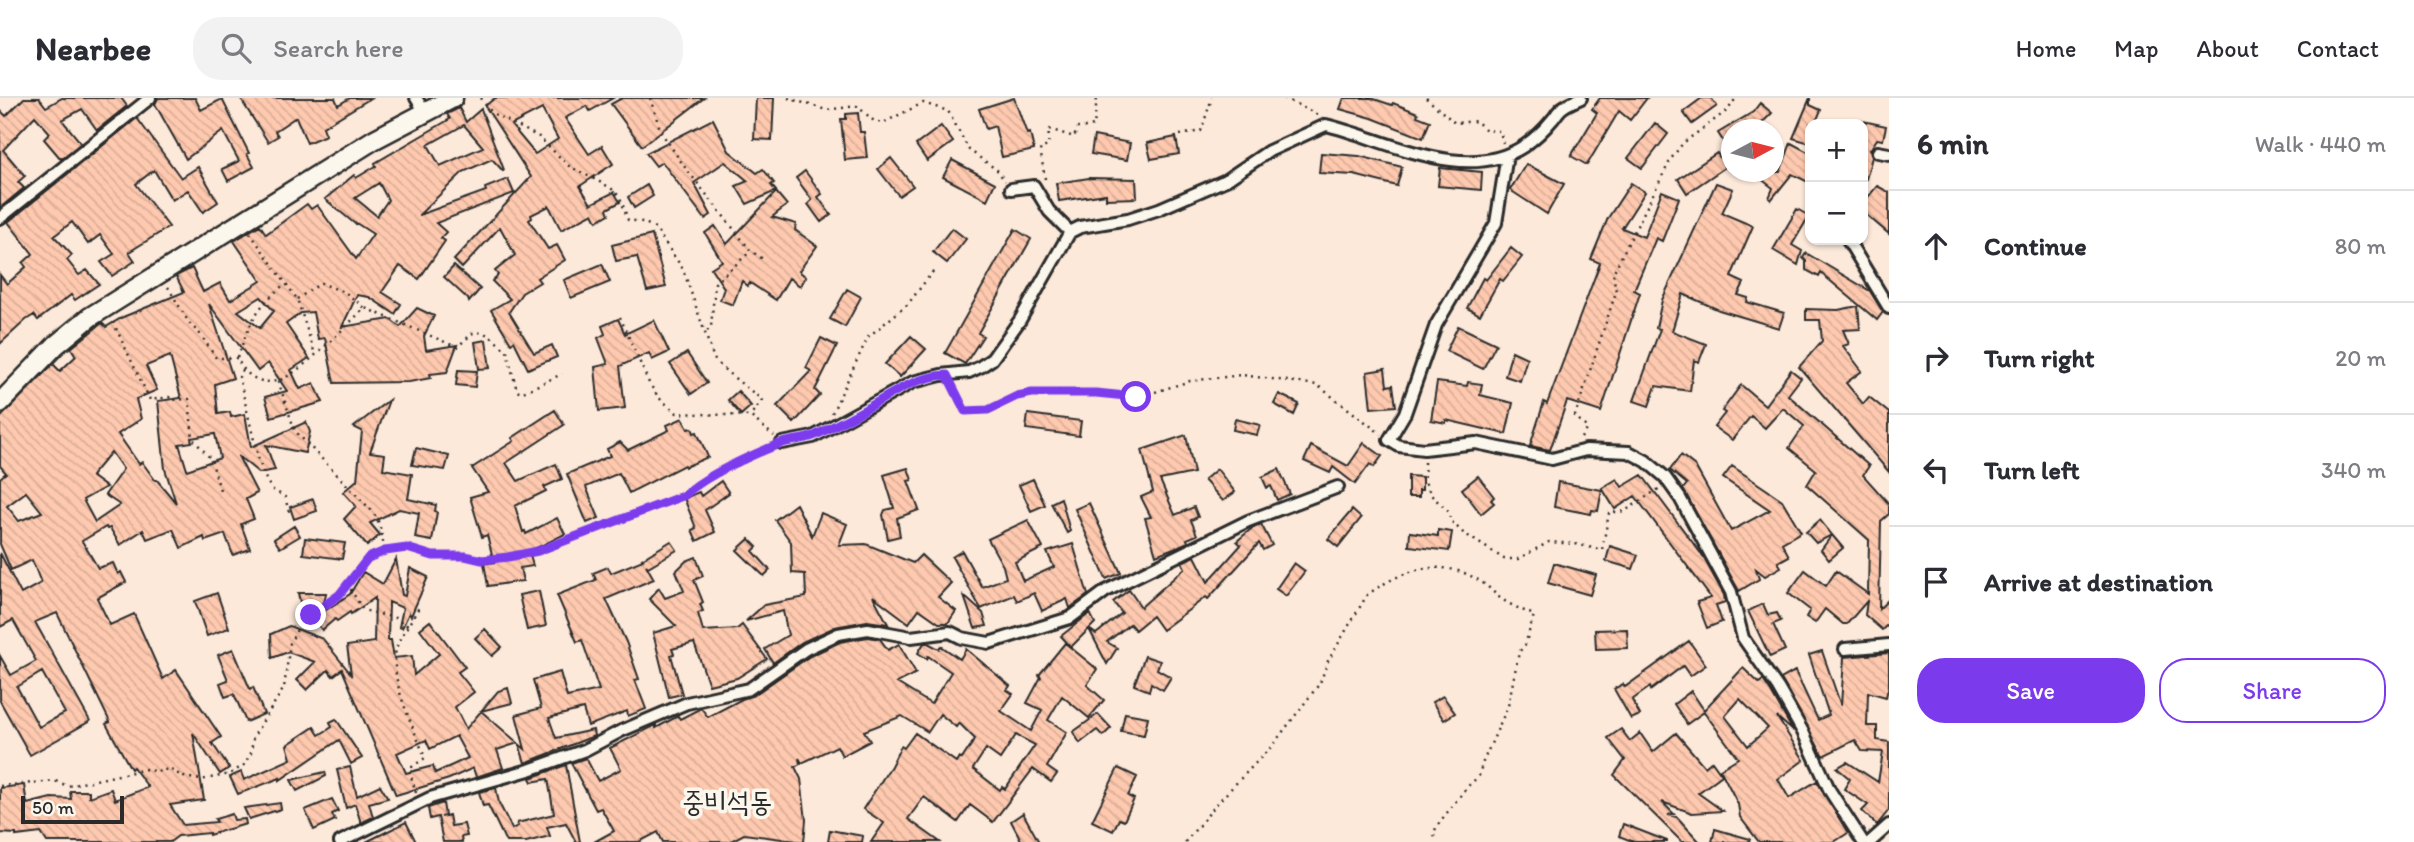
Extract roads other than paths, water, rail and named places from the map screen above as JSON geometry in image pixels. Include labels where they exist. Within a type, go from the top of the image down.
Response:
[{"type":"main road","points":[[0,403],[56,345],[106,306],[375,139],[421,105],[453,98]]},
{"type":"street","points":[[0,218],[150,98]]},
{"type":"street","points":[[782,443],[813,437],[914,382],[981,368],[992,359],[1020,320],[1070,232],[1159,209],[1226,180],[1269,151],[1326,125],[1437,158],[1467,161],[1496,159],[1524,146],[1540,133],[1561,108],[1581,98]]},
{"type":"street","points":[[1507,155],[1496,223],[1436,325],[1405,413],[1389,440],[1399,446],[1424,449],[1476,443],[1552,458],[1586,450],[1629,452],[1646,461],[1669,482],[1681,498],[1731,592],[1743,638],[1777,688],[1803,733],[1829,791],[1863,842]]},
{"type":"street","points":[[1011,189],[1034,186],[1049,211],[1070,232]]},
{"type":"street","points":[[1851,245],[1889,308]]},
{"type":"street","points":[[340,842],[430,798],[529,770],[585,750],[621,731],[687,703],[749,689],[806,649],[838,634],[868,629],[911,637],[950,632],[962,638],[989,643],[1070,618],[1106,591],[1248,521],[1338,487]]},
{"type":"street","points":[[1845,649],[1889,645]]},
{"type":"street","points":[[1870,842],[1889,825]]},
{"type":"waterway","points":[[98,302],[121,288]]},
{"type":"district","name":"중비석동","points":[[727,801]]}]
